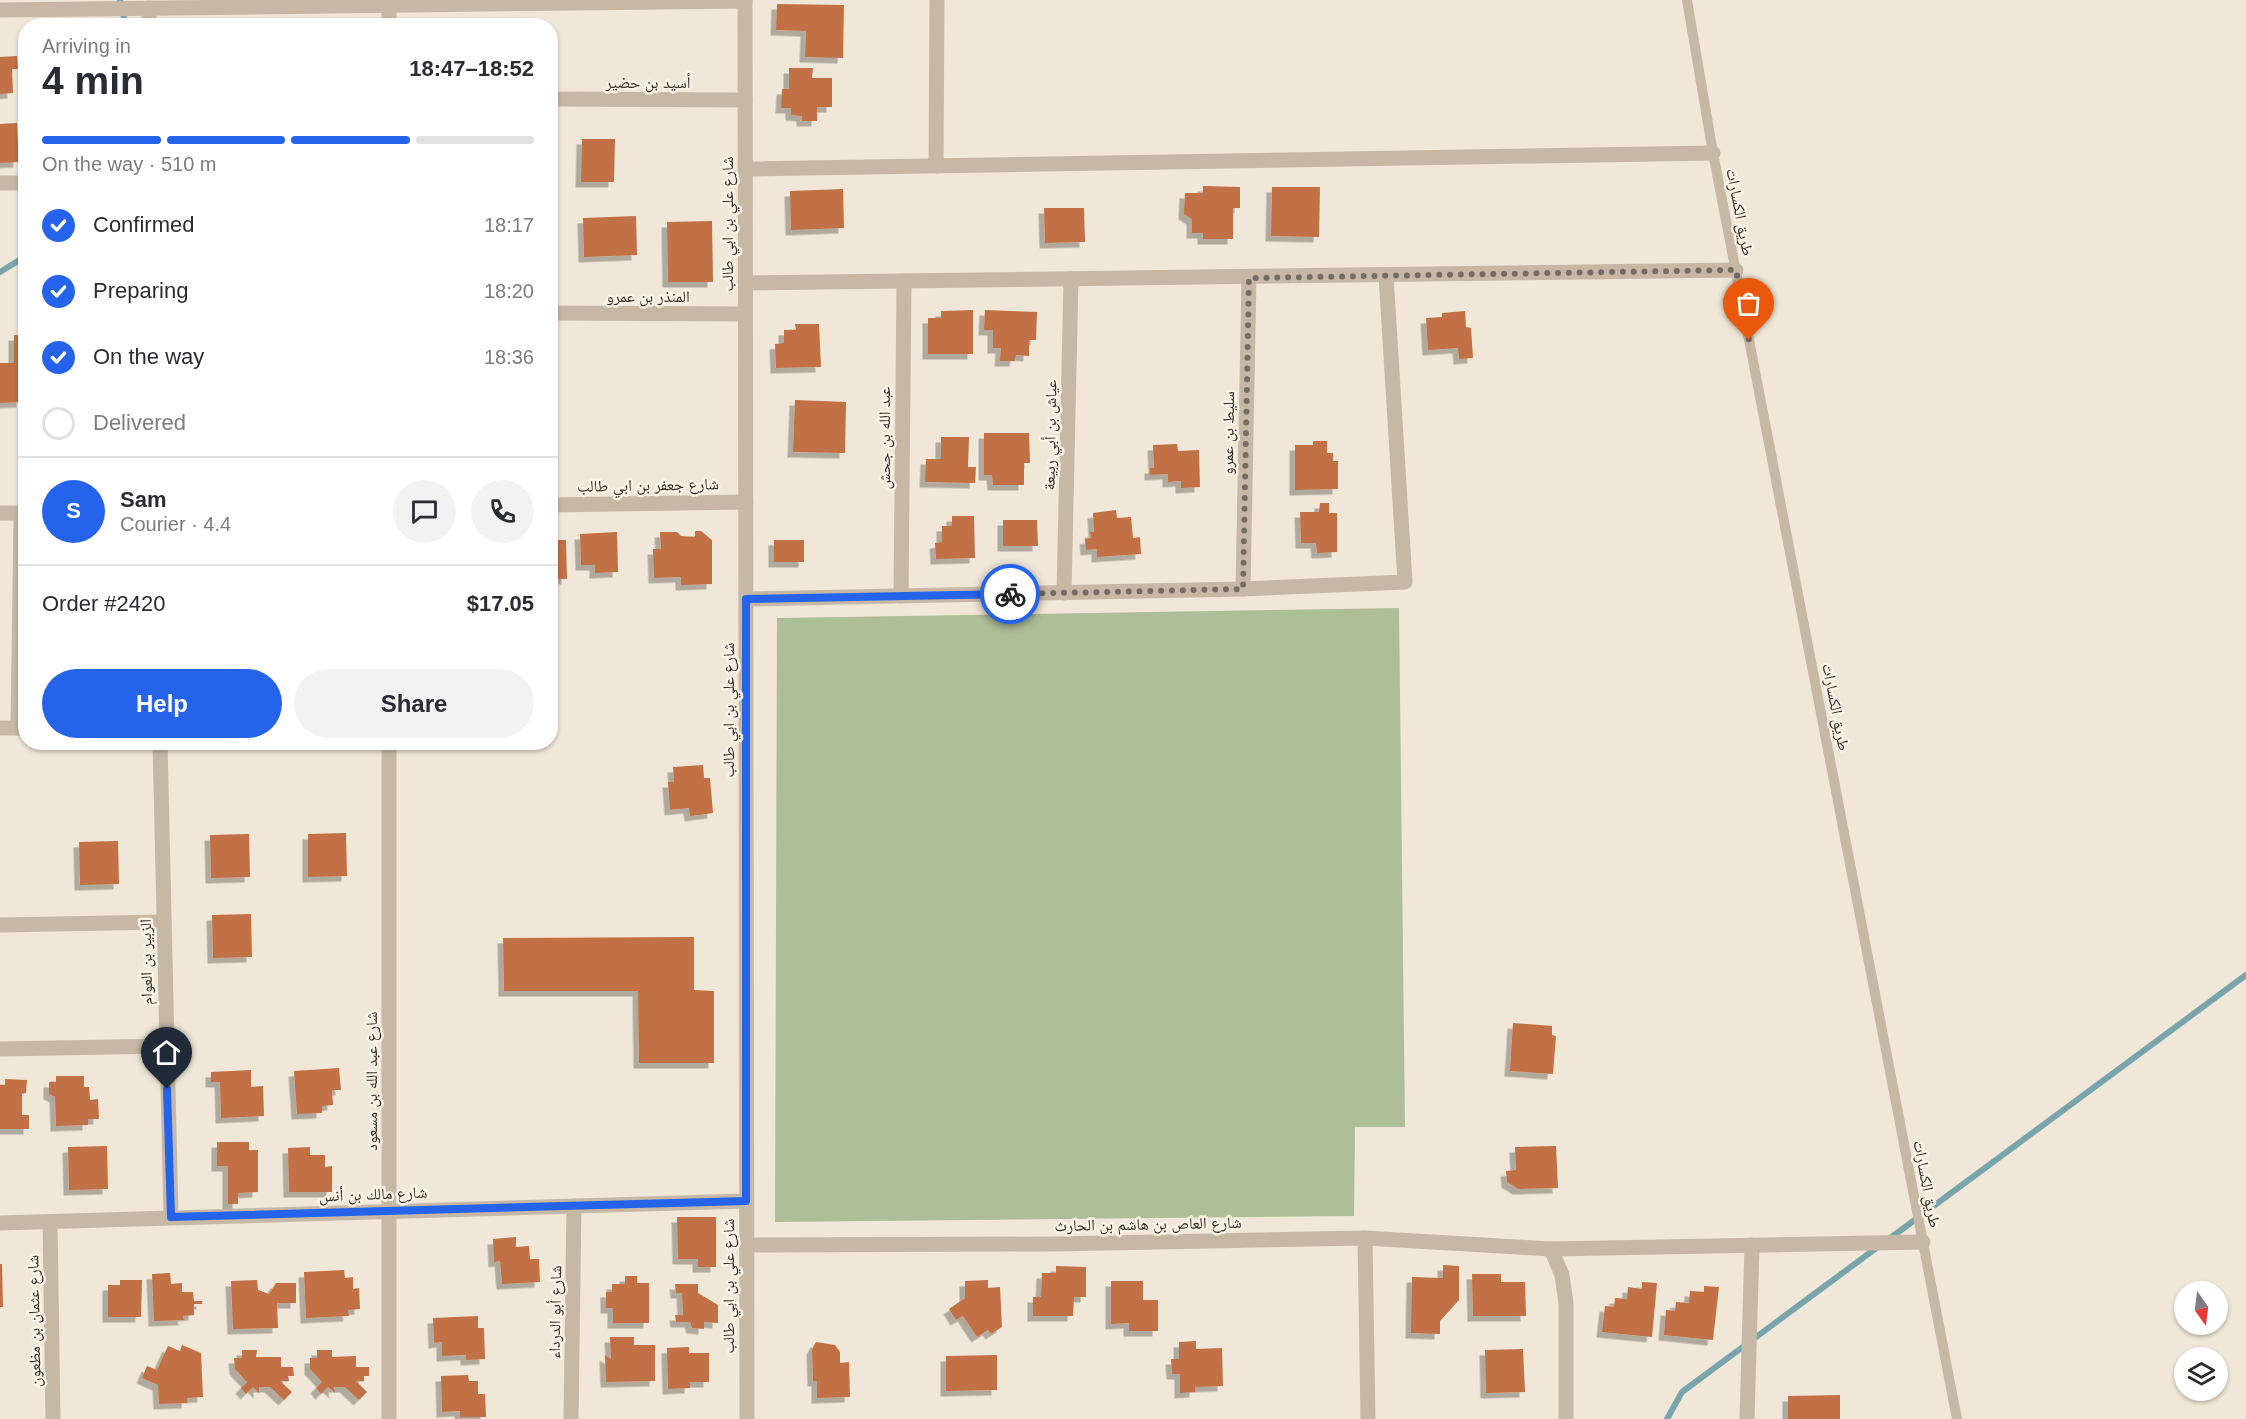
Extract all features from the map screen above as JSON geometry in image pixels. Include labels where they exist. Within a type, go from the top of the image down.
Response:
[{"type":"street","points":[[936,166],[937,0]]},
{"type":"street","points":[[0,10],[20,5],[149,8],[389,3],[745,1]]},
{"type":"street","name":"شارع علي بن ابي طالب","points":[[745,1],[747,1419]]},
{"type":"street","points":[[149,8],[149,18]]},
{"type":"street","name":"أسيد بن حضير","points":[[558,99],[745,100]]},
{"type":"street","points":[[745,169],[1713,153]]},
{"type":"street","points":[[0,183],[18,183]]},
{"type":"street","points":[[746,283],[1736,270]]},
{"type":"street","points":[[746,599],[1243,589],[1405,582],[1386,275]]},
{"type":"street","name":"سليط بن عمرو","points":[[1243,589],[1249,278]]},
{"type":"street","name":"عياش بن أبي ربيعة","points":[[1064,592],[1071,279]]},
{"type":"street","name":"عبد الله بن جحش","points":[[901,596],[904,281]]},
{"type":"street","name":"المنذر بن عمرو","points":[[558,313],[746,314]]},
{"type":"street","name":"شارع جعفر بن ابي طالب","points":[[558,505],[746,502]]},
{"type":"street","points":[[0,513],[18,513]]},
{"type":"street","points":[[0,728],[18,728]]},
{"type":"street","name":"الزبير بن العوام","points":[[160,750],[171,1217]]},
{"type":"street","name":"شارع عبد الله بن مسعود","points":[[389,750],[389,1419]]},
{"type":"street","points":[[0,925],[164,922]]},
{"type":"street","points":[[0,1049],[166,1046]]},
{"type":"street","name":"شارع مالك بن أنس","points":[[0,1223],[746,1201]]},
{"type":"street","name":"شارع أبو الدرداء","points":[[571,1419],[574,1206]]},
{"type":"street","name":"شارع عثمان بن مظعون","points":[[50,1222],[53,1419]]},
{"type":"street","points":[[1365,1238],[1368,1419]]},
{"type":"street","name":"شارع العاص بن هاشم بن الحارث","points":[[746,1245],[1055,1244],[1365,1238],[1551,1249],[1923,1242]]},
{"type":"street","points":[[1747,1419],[1752,1245]]},
{"type":"street","points":[[1551,1249],[1562,1275],[1566,1303],[1566,1419]]},
{"type":"lane","name":"طريق الكسارات","points":[[1687,0],[1713,153],[1957,1419]]},
{"type":"green space","points":[[1399,608],[1405,1127],[1355,1127],[1354,1216],[775,1222],[777,618]]},
{"type":"building","points":[[777,4],[844,5],[843,58],[805,57],[806,31],[776,30]]},
{"type":"building","points":[[17,56],[18,69],[12,69],[13,93],[0,94],[0,57]]},
{"type":"building","points":[[789,68],[813,68],[812,78],[832,78],[832,107],[817,107],[817,121],[802,121],[802,116],[791,115],[791,108],[781,108],[782,89],[789,89]]},
{"type":"building","points":[[17,123],[18,162],[0,163],[0,124]]},
{"type":"building","points":[[582,139],[615,139],[614,182],[581,182]]},
{"type":"building","points":[[1203,186],[1240,187],[1240,208],[1233,208],[1233,239],[1203,239],[1203,233],[1192,233],[1192,219],[1184,214],[1185,193],[1203,193]]},
{"type":"building","points":[[1272,187],[1320,187],[1319,237],[1271,236]]},
{"type":"building","points":[[843,189],[844,228],[791,230],[790,191]]},
{"type":"building","points":[[1044,208],[1084,208],[1085,242],[1045,243]]},
{"type":"building","points":[[636,216],[637,255],[584,257],[583,218]]},
{"type":"building","points":[[712,221],[713,282],[668,282],[667,222]]},
{"type":"building","points":[[973,310],[973,354],[928,354],[928,318],[941,318],[941,311]]},
{"type":"building","points":[[985,310],[1037,312],[1036,340],[1029,340],[1029,356],[1016,355],[1015,361],[1000,361],[1001,348],[993,348],[993,330],[984,330]]},
{"type":"building","points":[[1465,311],[1466,327],[1471,328],[1473,358],[1459,359],[1458,348],[1428,350],[1426,318],[1442,317],[1442,313]]},
{"type":"building","points":[[795,324],[819,324],[821,367],[776,368],[775,344],[784,343],[784,330],[796,330]]},
{"type":"building","points":[[14,335],[18,335],[18,402],[0,403],[0,363],[14,363]]},
{"type":"building","points":[[795,400],[846,402],[845,453],[793,452]]},
{"type":"building","points":[[984,433],[1029,433],[1030,463],[1024,463],[1024,485],[993,485],[992,475],[984,475]]},
{"type":"building","points":[[941,437],[969,437],[968,467],[976,467],[975,483],[925,482],[926,459],[941,459]]},
{"type":"building","points":[[1313,441],[1327,441],[1327,453],[1333,453],[1333,461],[1338,461],[1338,489],[1295,490],[1295,445],[1313,445]]},
{"type":"building","points":[[1177,444],[1178,451],[1199,450],[1200,487],[1181,488],[1181,481],[1168,482],[1168,474],[1150,475],[1150,468],[1154,468],[1153,445]]},
{"type":"building","points":[[1320,503],[1329,503],[1329,513],[1337,513],[1337,552],[1317,553],[1316,543],[1301,543],[1300,512],[1319,512]]},
{"type":"building","points":[[1116,510],[1117,518],[1131,517],[1133,538],[1140,537],[1141,554],[1097,557],[1097,549],[1086,550],[1085,539],[1091,538],[1090,532],[1094,532],[1093,513]]},
{"type":"building","points":[[952,516],[974,516],[975,558],[936,559],[935,543],[942,542],[942,526],[952,526]]},
{"type":"building","points":[[1003,520],[1037,520],[1038,546],[1003,546]]},
{"type":"building","points":[[695,531],[701,531],[712,540],[712,584],[681,585],[681,577],[654,578],[653,549],[661,549],[660,532],[677,532],[681,536],[695,537]]},
{"type":"building","points":[[617,532],[618,572],[595,573],[595,565],[581,565],[580,534]]},
{"type":"building","points":[[558,540],[566,540],[567,579],[558,579]]},
{"type":"building","points":[[774,540],[804,540],[804,562],[774,562]]},
{"type":"building","points":[[703,765],[704,778],[710,778],[713,813],[690,816],[689,808],[670,810],[668,782],[674,782],[673,767]]},
{"type":"building","points":[[346,833],[347,876],[308,877],[308,834]]},
{"type":"building","points":[[249,834],[250,877],[211,878],[210,835]]},
{"type":"building","points":[[118,841],[119,884],[80,885],[79,842]]},
{"type":"building","points":[[251,914],[252,957],[213,958],[212,915]]},
{"type":"building","points":[[694,937],[694,990],[714,991],[714,1063],[639,1063],[638,991],[504,991],[503,938]]},
{"type":"building","points":[[1513,1023],[1552,1026],[1552,1035],[1556,1036],[1553,1074],[1510,1071]]},
{"type":"building","points":[[339,1068],[341,1090],[332,1090],[333,1105],[322,1106],[322,1113],[297,1114],[294,1071]]},
{"type":"building","points":[[251,1070],[251,1087],[263,1086],[264,1116],[221,1118],[220,1082],[211,1082],[211,1072]]},
{"type":"building","points":[[56,1076],[84,1076],[84,1087],[89,1087],[90,1100],[98,1099],[99,1119],[88,1119],[88,1125],[56,1126],[55,1097],[49,1094],[49,1082],[56,1082]]},
{"type":"building","points":[[5,1079],[27,1080],[26,1093],[22,1094],[22,1115],[29,1115],[29,1129],[0,1129],[0,1085],[5,1085]]},
{"type":"building","points":[[217,1142],[249,1142],[249,1150],[258,1150],[258,1192],[238,1193],[238,1204],[228,1204],[228,1166],[217,1166]]},
{"type":"building","points":[[107,1146],[108,1189],[69,1190],[68,1147]]},
{"type":"building","points":[[1556,1146],[1558,1188],[1518,1189],[1507,1182],[1506,1171],[1516,1170],[1515,1147]]},
{"type":"building","points":[[310,1147],[310,1155],[325,1155],[325,1167],[332,1166],[332,1192],[289,1192],[288,1148]]},
{"type":"building","points":[[677,1217],[716,1217],[716,1267],[698,1267],[698,1259],[678,1259]]},
{"type":"building","points":[[516,1237],[516,1247],[529,1246],[530,1259],[539,1259],[540,1282],[502,1284],[500,1261],[494,1262],[493,1239]]},
{"type":"building","points":[[0,1264],[2,1264],[3,1307],[0,1307]]},
{"type":"building","points":[[1443,1265],[1459,1266],[1459,1300],[1440,1321],[1440,1334],[1411,1333],[1412,1277],[1443,1278]]},
{"type":"building","points":[[1056,1266],[1086,1267],[1086,1297],[1074,1297],[1073,1316],[1033,1316],[1033,1297],[1041,1297],[1042,1273],[1056,1273]]},
{"type":"building","points":[[344,1270],[345,1278],[353,1277],[353,1289],[359,1288],[360,1309],[348,1310],[349,1316],[306,1318],[304,1272]]},
{"type":"building","points":[[170,1273],[171,1284],[182,1283],[182,1292],[193,1292],[194,1301],[202,1301],[202,1304],[194,1304],[194,1315],[183,1316],[184,1320],[154,1321],[152,1274]]},
{"type":"building","points":[[1472,1274],[1501,1274],[1501,1282],[1525,1282],[1526,1316],[1473,1316]]},
{"type":"building","points":[[625,1276],[637,1276],[637,1283],[649,1283],[649,1323],[613,1323],[613,1308],[606,1308],[606,1292],[612,1292],[612,1284],[625,1284]]},
{"type":"building","points":[[120,1280],[142,1280],[141,1317],[108,1317],[108,1285],[120,1285]]},
{"type":"building","points":[[257,1280],[258,1290],[269,1294],[276,1283],[296,1283],[296,1303],[277,1303],[278,1328],[233,1329],[231,1281]]},
{"type":"building","points":[[988,1280],[988,1288],[1000,1287],[1002,1327],[991,1334],[988,1330],[977,1337],[963,1316],[956,1320],[949,1309],[965,1298],[965,1281]]},
{"type":"building","points":[[1111,1281],[1143,1281],[1143,1300],[1158,1300],[1158,1331],[1129,1331],[1129,1323],[1111,1324]]},
{"type":"building","points":[[1642,1282],[1657,1283],[1652,1337],[1602,1332],[1605,1306],[1614,1307],[1615,1298],[1627,1299],[1628,1287],[1642,1289]]},
{"type":"building","points":[[675,1284],[698,1284],[698,1293],[718,1305],[718,1323],[704,1322],[704,1329],[692,1328],[690,1322],[676,1322],[675,1315],[683,1315],[682,1293],[676,1293]]},
{"type":"building","points":[[1704,1286],[1719,1287],[1713,1340],[1664,1335],[1666,1310],[1675,1311],[1676,1302],[1689,1303],[1690,1291],[1704,1292]]},
{"type":"building","points":[[478,1316],[478,1328],[484,1328],[485,1359],[466,1360],[466,1355],[442,1356],[442,1342],[434,1343],[433,1318]]},
{"type":"building","points":[[610,1337],[634,1337],[634,1345],[655,1345],[655,1381],[606,1382],[605,1355],[611,1359]]},
{"type":"building","points":[[1196,1341],[1196,1349],[1222,1348],[1223,1386],[1195,1387],[1195,1392],[1180,1393],[1180,1374],[1172,1374],[1171,1359],[1179,1359],[1179,1342]]},
{"type":"building","points":[[816,1342],[835,1345],[840,1352],[840,1363],[849,1362],[850,1397],[817,1398],[817,1381],[813,1381],[812,1349]]},
{"type":"building","points":[[182,1345],[201,1353],[203,1397],[187,1398],[187,1403],[159,1404],[158,1385],[142,1378],[147,1366],[157,1370],[168,1346],[180,1351]]},
{"type":"building","points":[[689,1347],[689,1353],[709,1353],[709,1382],[690,1382],[690,1388],[668,1389],[667,1348]]},
{"type":"building","points":[[1523,1349],[1525,1392],[1486,1393],[1485,1350]]},
{"type":"building","points":[[242,1350],[257,1350],[256,1357],[281,1357],[281,1367],[293,1367],[294,1376],[288,1376],[289,1381],[280,1381],[292,1392],[284,1400],[270,1387],[259,1387],[259,1393],[253,1387],[246,1394],[241,1388],[247,1382],[235,1369],[234,1358],[242,1358]]},
{"type":"building","points":[[317,1350],[332,1350],[332,1357],[356,1356],[356,1367],[369,1367],[369,1376],[364,1376],[364,1381],[356,1381],[367,1392],[359,1400],[345,1387],[334,1387],[335,1393],[328,1387],[321,1394],[316,1388],[322,1382],[310,1369],[310,1358],[317,1358]]},
{"type":"building","points":[[997,1355],[997,1390],[946,1391],[946,1356]]},
{"type":"building","points":[[468,1375],[469,1381],[478,1381],[478,1394],[485,1394],[486,1417],[460,1417],[460,1411],[442,1412],[441,1376]]},
{"type":"building","points":[[1840,1395],[1840,1419],[1788,1419],[1788,1396]]},
{"type":"waterway","points":[[120,0],[124,18]]},
{"type":"waterway","points":[[0,272],[18,261]]},
{"type":"waterway","points":[[1889,1239],[2246,975]]},
{"type":"waterway","points":[[1667,1419],[1682,1392],[1879,1246]]},
{"type":"way so far","points":[[1010,594],[1243,589],[1249,278],[1736,270],[1749,340]]},
{"type":"route","points":[[167,1089],[171,1217],[746,1201],[746,599],[1010,594]]}]
